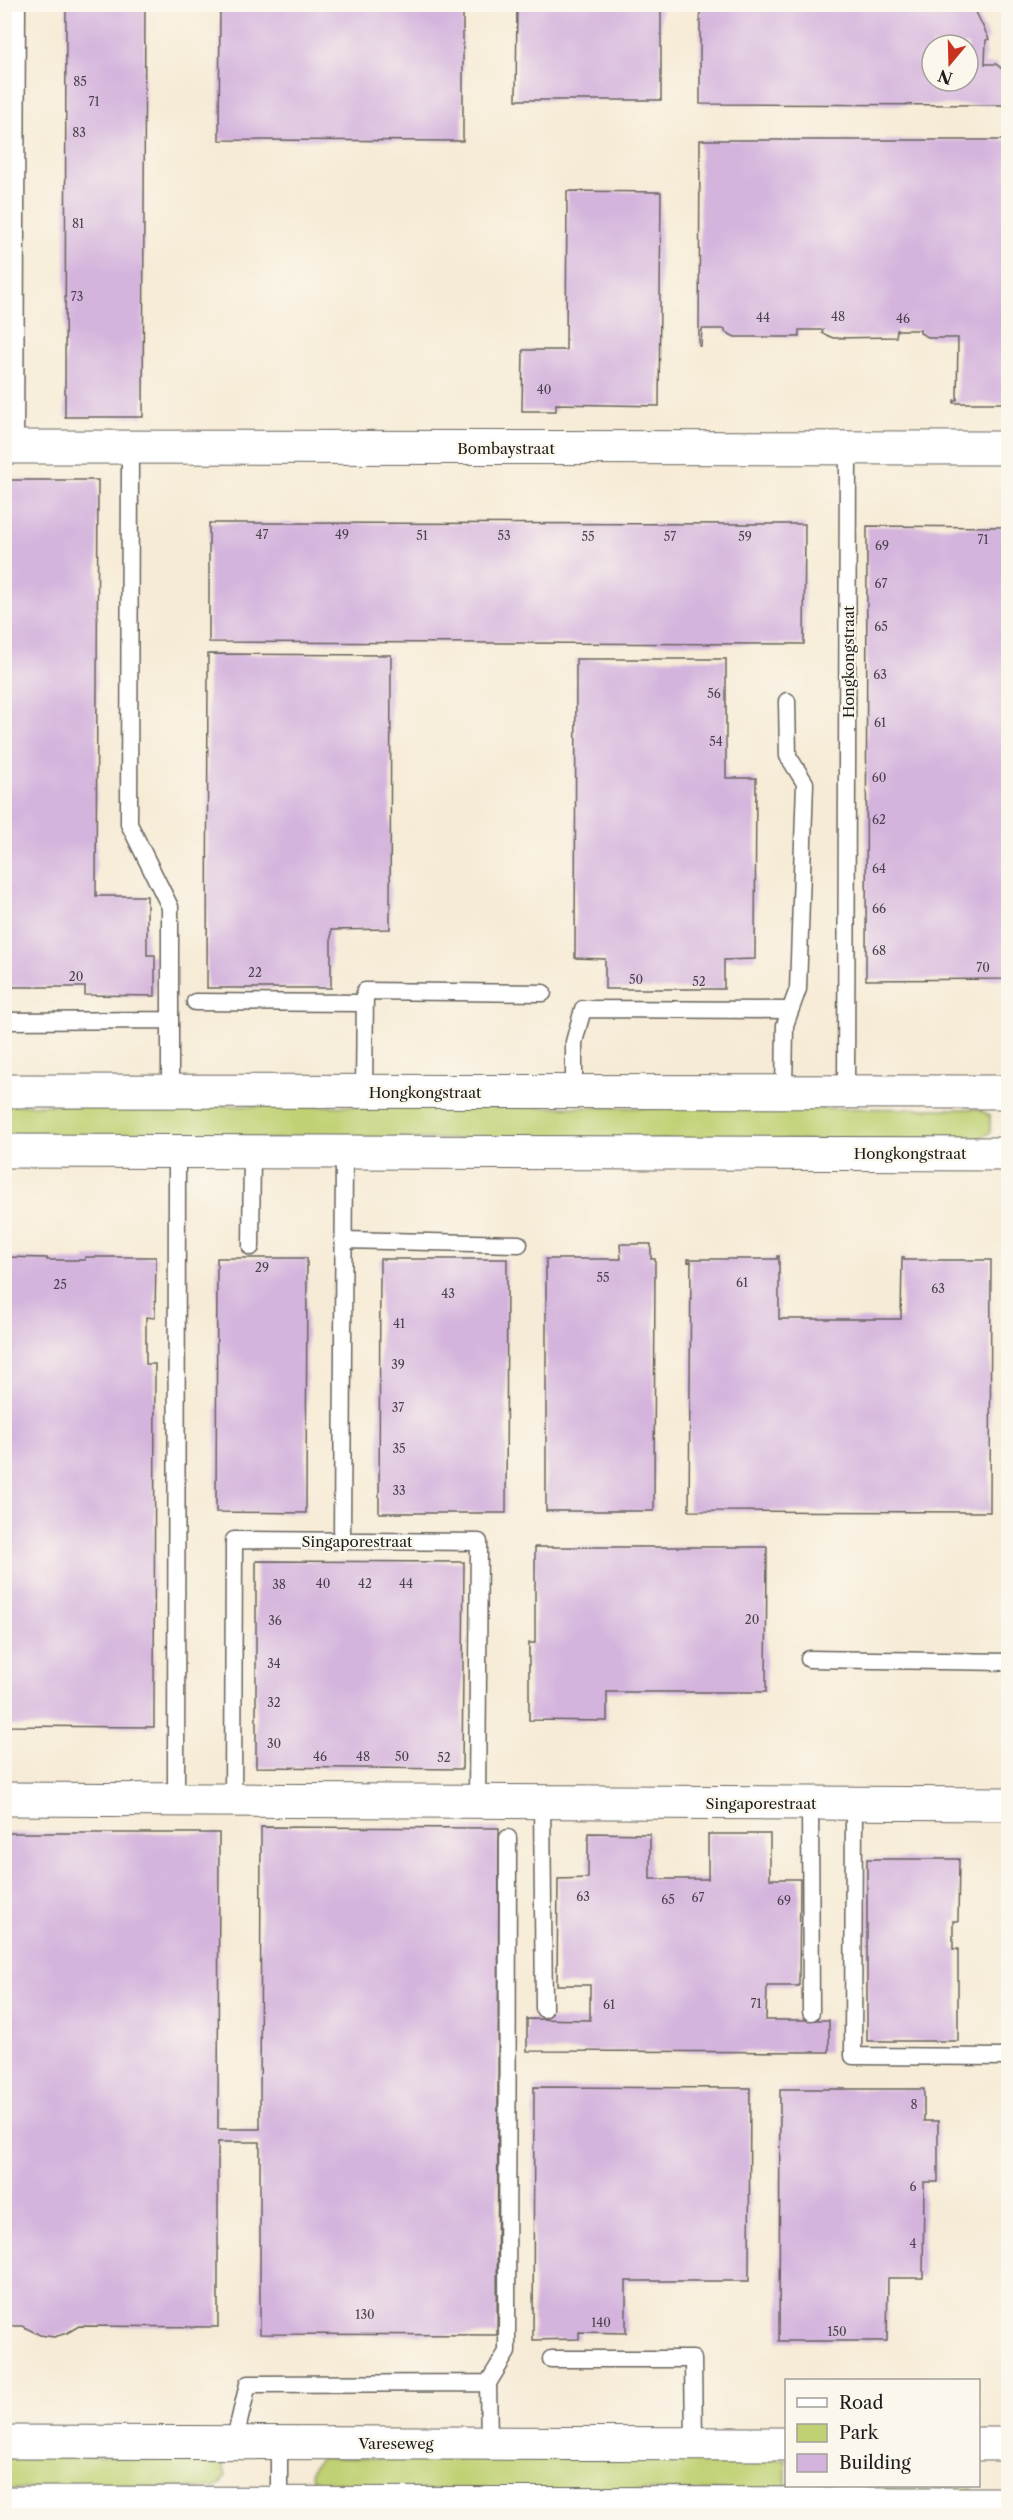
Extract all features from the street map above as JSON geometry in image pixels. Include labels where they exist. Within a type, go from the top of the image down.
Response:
[{"type":"street","name":"Bombaystraat","points":[[10,447],[1008,448]]},
{"type":"street","name":"Hongkongstraat","points":[[4,1092],[1008,1092]]},
{"type":"street","name":"Hongkongstraat","points":[[4,1151],[1008,1154]]},
{"type":"street","name":"Singaporestraat","points":[[4,1799],[1008,1804]]},
{"type":"street","name":"Vareseweg","points":[[4,2442],[785,2444]]},
{"type":"street","points":[[980,2444],[1008,2444]]},
{"type":"street","points":[[13,2507],[121,2510],[1003,2508]]},
{"type":"lane","points":[[10,447],[17,4]]},
{"type":"lane","points":[[130,447],[129,824],[170,907],[170,1092]]},
{"type":"lane","name":"Hongkongstraat","points":[[846,1092],[848,448]]},
{"type":"lane","points":[[784,1092],[785,1024],[798,989],[805,783],[788,756],[787,701]]},
{"type":"lane","points":[[364,1092],[365,991],[543,993]]},
{"type":"lane","points":[[195,1002],[364,1003]]},
{"type":"lane","points":[[574,1092],[574,1042],[583,1009],[790,1010]]},
{"type":"lane","points":[[4,1021],[170,1020]]},
{"type":"lane","points":[[176,1800],[177,1152]]},
{"type":"lane","points":[[251,1247],[252,1152]]},
{"type":"lane","points":[[342,1541],[344,1152]]},
{"type":"lane","points":[[343,1240],[519,1244]]},
{"type":"lane","name":"Singaporestraat","points":[[233,1800],[234,1540],[479,1542],[477,1802]]},
{"type":"lane","points":[[809,1659],[1008,1662]]},
{"type":"lane","points":[[542,1802],[544,2009]]},
{"type":"lane","points":[[810,1803],[811,2012]]},
{"type":"lane","points":[[854,1803],[853,2056],[1008,2057]]},
{"type":"lane","points":[[489,2443],[488,2383],[507,2352],[508,1838]]},
{"type":"lane","points":[[551,2359],[693,2359],[694,2444]]},
{"type":"lane","points":[[234,2442],[248,2384],[488,2383]]},
{"type":"lane","points":[[279,2442],[280,2510]]},
{"type":"green space","points":[[5,1105],[979,1109],[990,1116],[990,1133],[973,1141],[5,1138]]},
{"type":"green space","points":[[5,2456],[215,2458],[221,2462],[226,2474],[220,2484],[214,2488],[5,2489]]},
{"type":"green space","points":[[320,2458],[785,2459],[785,2487],[973,2487],[970,2491],[322,2490],[314,2483],[311,2475]]},
{"type":"building","points":[[220,4],[463,4],[463,141],[219,140]]},
{"type":"building","points":[[517,4],[661,4],[661,100],[516,100]]},
{"type":"building","points":[[700,4],[972,4],[989,39],[986,40],[985,64],[996,64],[1002,69],[1008,82],[1008,105],[700,104]]},
{"type":"building","points":[[66,5],[145,5],[143,417],[65,417]]},
{"type":"building","points":[[700,140],[1008,140],[1008,403],[954,403],[954,400],[957,400],[958,338],[930,338],[920,333],[920,330],[897,330],[896,337],[833,338],[822,333],[823,330],[799,330],[799,337],[735,337],[725,332],[725,329],[702,329],[701,346],[699,346]]},
{"type":"building","points":[[567,191],[661,192],[659,406],[556,404],[556,411],[522,411],[523,350],[566,350]]},
{"type":"building","points":[[4,480],[98,480],[96,896],[147,896],[147,955],[155,955],[155,996],[85,995],[85,987],[4,987]]},
{"type":"building","points":[[209,523],[805,524],[804,644],[209,642]]},
{"type":"building","points":[[867,526],[1008,527],[1008,979],[866,980]]},
{"type":"building","points":[[208,654],[391,655],[390,929],[331,930],[331,988],[207,988]]},
{"type":"building","points":[[576,659],[726,659],[726,778],[756,778],[755,959],[724,960],[724,989],[605,989],[605,959],[575,958]]},
{"type":"building","points":[[620,1244],[651,1244],[651,1259],[655,1259],[654,1511],[546,1511],[546,1259],[621,1259]]},
{"type":"building","points":[[779,1256],[779,1319],[901,1319],[902,1257],[904,1260],[991,1260],[990,1512],[689,1511],[691,1261],[688,1262],[688,1259],[777,1259]]},
{"type":"building","points":[[4,1257],[85,1260],[85,1257],[156,1257],[155,1318],[146,1317],[146,1364],[155,1364],[154,1727],[4,1726]]},
{"type":"building","points":[[217,1258],[307,1258],[306,1513],[216,1512]]},
{"type":"building","points":[[380,1259],[507,1259],[506,1513],[379,1513]]},
{"type":"building","points":[[535,1547],[767,1547],[766,1692],[607,1692],[607,1721],[529,1720],[529,1643],[535,1643]]},
{"type":"building","points":[[256,1561],[464,1562],[462,1769],[256,1767]]},
{"type":"building","points":[[261,1827],[499,1828],[497,2335],[260,2334],[260,2142],[218,2142],[218,2327],[79,2326],[54,2337],[40,2335],[22,2326],[4,2326],[4,1833],[219,1833],[218,2129],[260,2129]]},
{"type":"building","points":[[588,1833],[650,1834],[650,1879],[708,1879],[708,1834],[770,1834],[770,1879],[800,1879],[799,1986],[767,1986],[766,2020],[829,2020],[829,2052],[527,2051],[527,2019],[590,2020],[590,1985],[557,1985],[558,1879],[588,1878]]},
{"type":"building","points":[[867,1859],[959,1859],[958,1921],[953,1921],[953,1949],[958,1949],[958,2041],[867,2041]]},
{"type":"building","points":[[534,2087],[750,2088],[749,2281],[626,2281],[626,2333],[579,2332],[579,2339],[533,2340]]},
{"type":"building","points":[[780,2089],[924,2089],[924,2121],[938,2121],[938,2182],[924,2182],[923,2278],[888,2278],[887,2341],[779,2341]]}]
